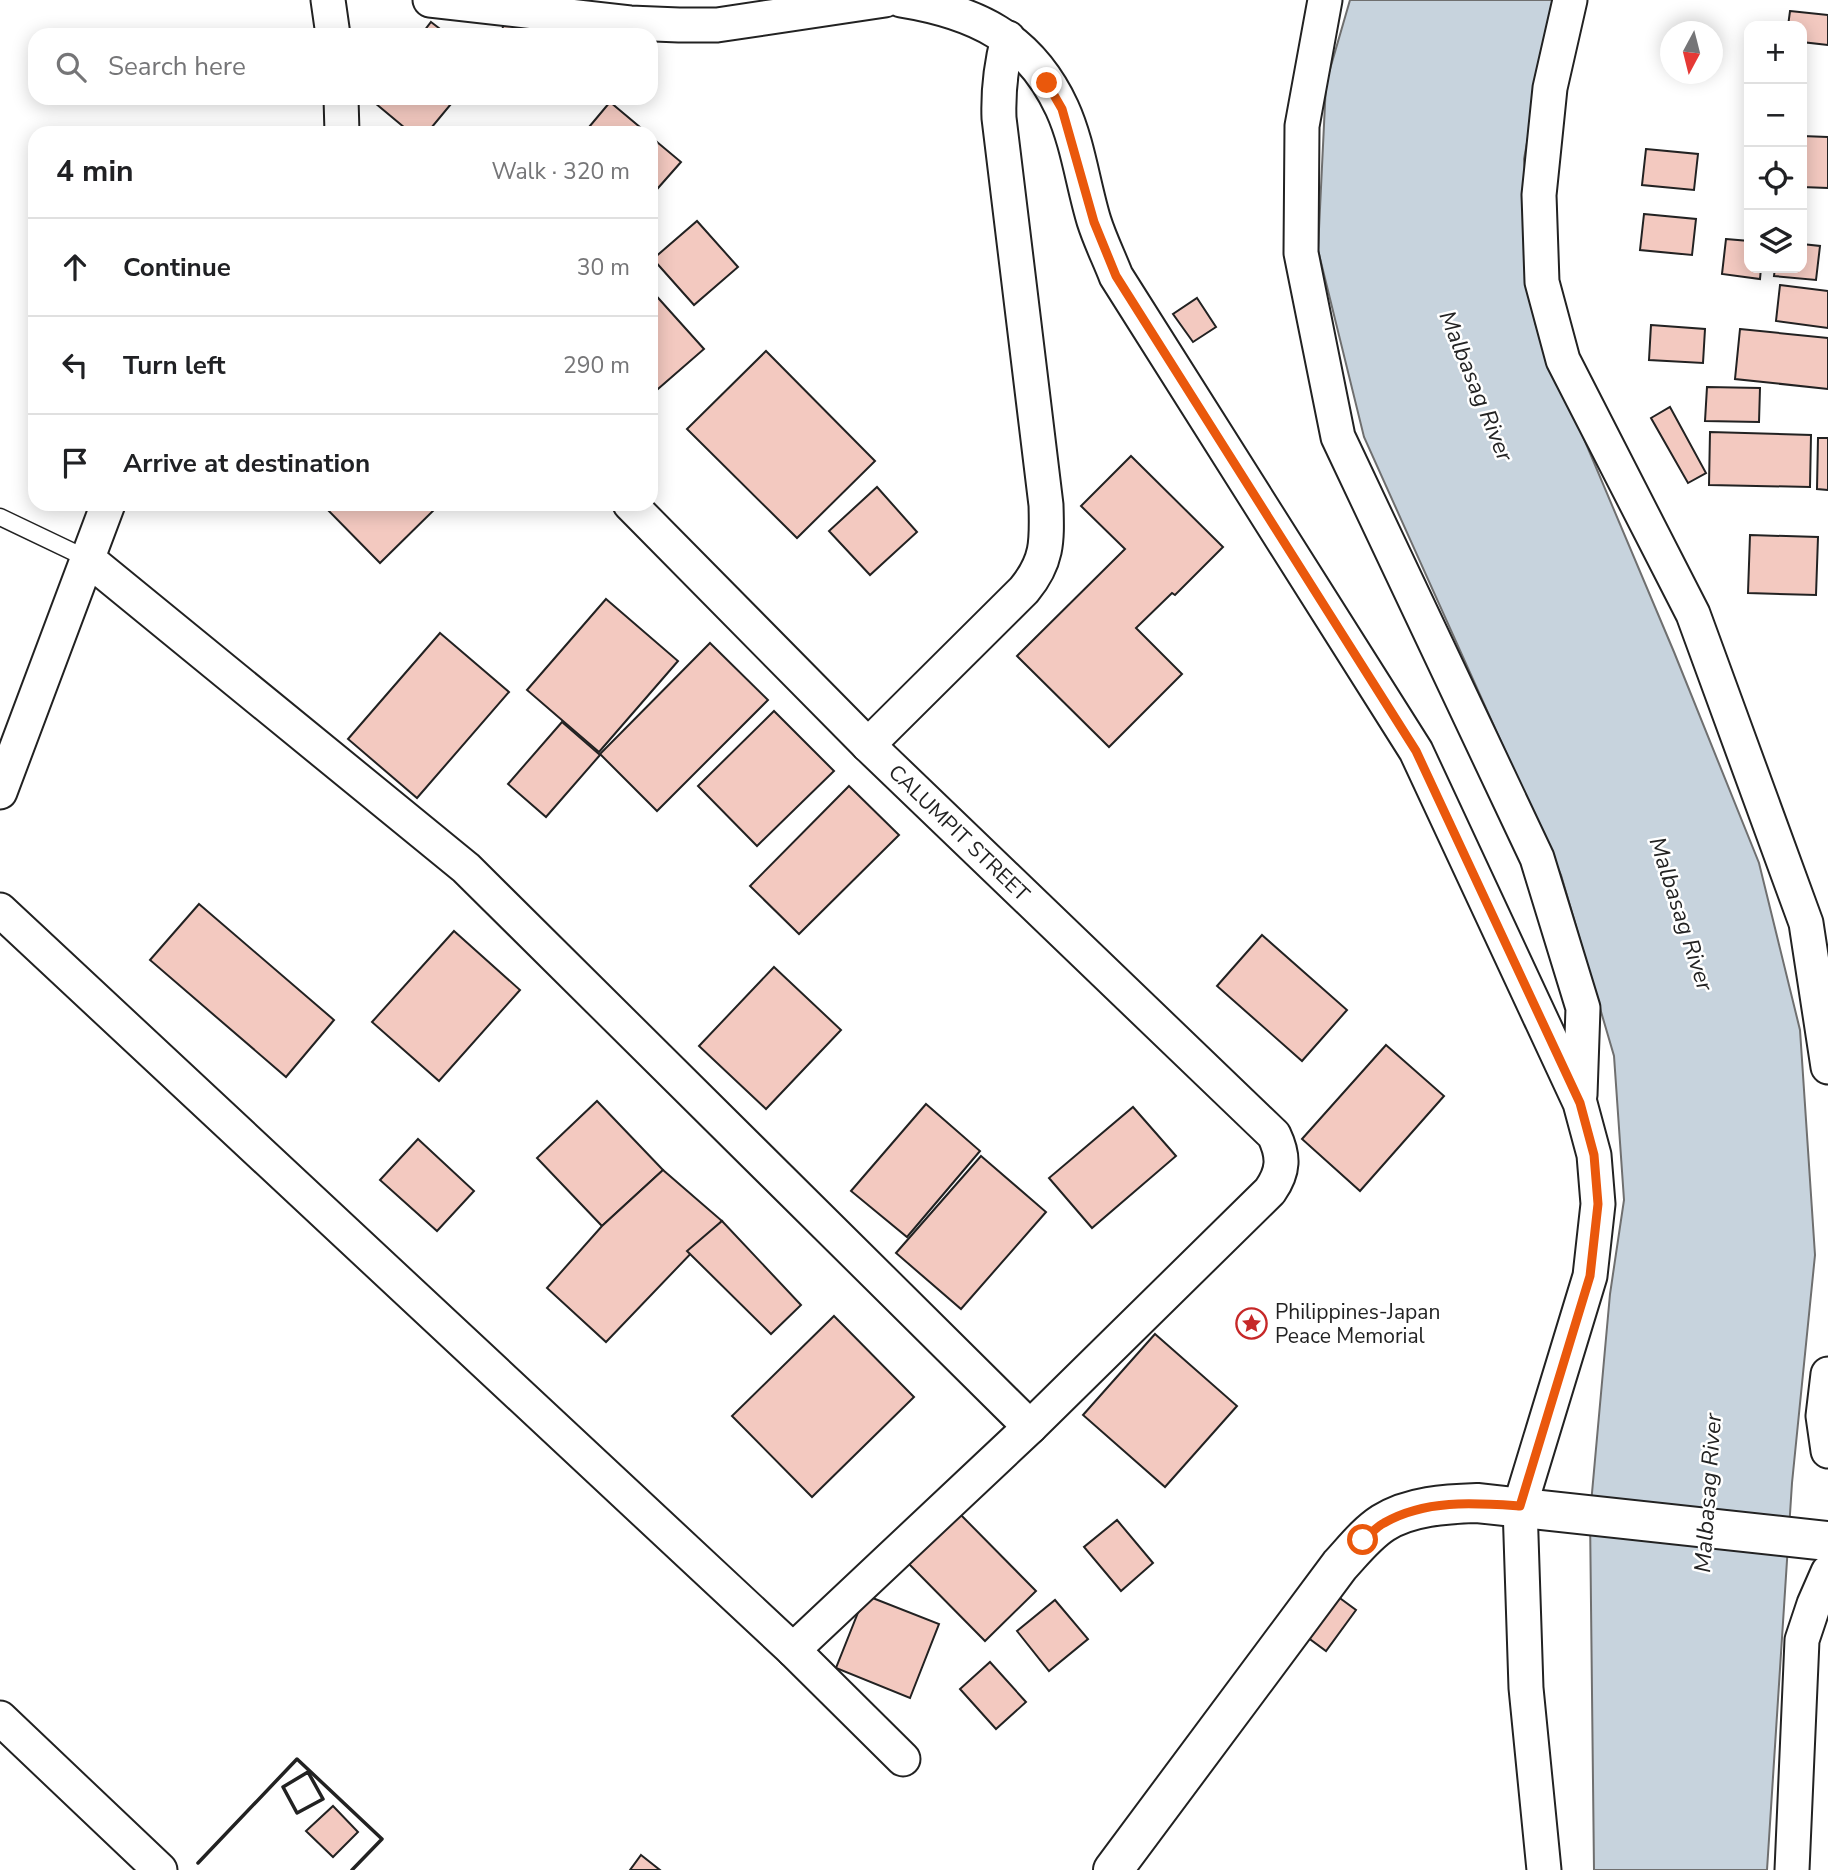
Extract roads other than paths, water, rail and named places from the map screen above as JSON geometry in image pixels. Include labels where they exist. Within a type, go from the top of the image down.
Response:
[{"type":"street","points":[[328,0],[332,28]]},
{"type":"street","points":[[430,0],[630,23],[717,25],[885,0]]},
{"type":"street","points":[[901,0],[940,6],[978,20],[1008,38],[1047,83],[1062,109],[1094,222],[1116,276],[1416,751],[1580,1103],[1594,1155],[1598,1204],[1590,1276],[1520,1506],[1526,1688],[1544,1870]]},
{"type":"street","points":[[1325,0],[1302,126],[1301,253],[1338,437],[1536,858],[1583,1009],[1580,1103]]},
{"type":"street","points":[[1570,0],[1550,88],[1539,195],[1542,282],[1563,360],[1693,614],[1797,898],[1806,923],[1828,1067]]},
{"type":"street","points":[[868,745],[1024,590],[1037,573],[1045,554],[1046,505],[999,118],[998,90],[1008,38]]},
{"type":"street","points":[[341,105],[342,126]]},
{"type":"street","points":[[0,792],[105,511]]},
{"type":"street","name":"CALUMPIT STREET","points":[[636,511],[868,745],[1274,1135],[1282,1164],[1279,1178],[1270,1191],[1030,1427]]},
{"type":"street","points":[[88,559],[466,868],[1030,1427],[793,1650]]},
{"type":"street","points":[[0,910],[793,1650],[903,1759]]},
{"type":"street","points":[[1828,1374],[1823,1416],[1828,1451]]},
{"type":"street","points":[[1113,1870],[1340,1565],[1383,1523],[1411,1511],[1442,1505],[1477,1503],[1812,1539]]},
{"type":"street","points":[[1792,1870],[1802,1640],[1828,1572]]},
{"type":"street","points":[[0,1718],[160,1870]]},
{"type":"lane","points":[[0,517],[88,559]]},
{"type":"water","name":"Malbasag River","points":[[1350,0],[1563,0],[1544,50],[1524,159],[1535,323],[1674,652],[1759,863],[1800,1030],[1815,1255],[1792,1483],[1767,1870],[1594,1870],[1590,1515],[1610,1294],[1624,1200],[1614,1056],[1561,875],[1364,437],[1318,250],[1326,83]]},
{"type":"place","name":"Philippines-Japan Peace Memorial","points":[[1252,1324]]}]
